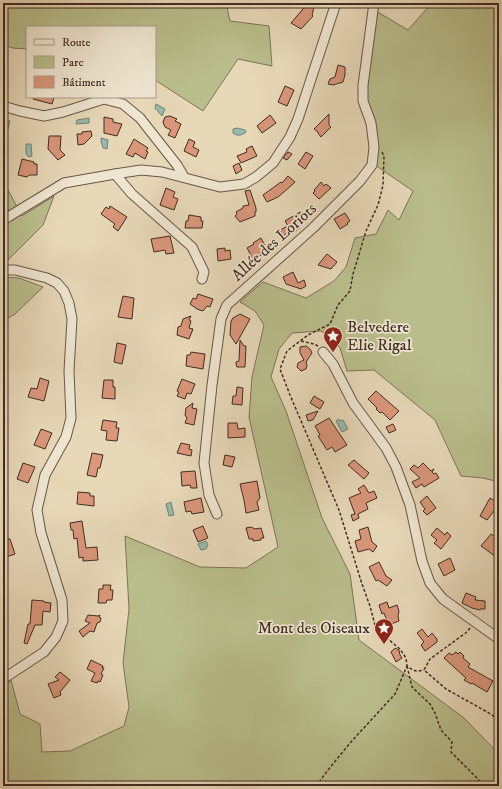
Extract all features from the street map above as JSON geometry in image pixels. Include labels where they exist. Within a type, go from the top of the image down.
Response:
[{"type":"street","points":[[3,220],[64,183],[115,174],[141,170],[162,172],[220,187],[244,184],[256,177],[273,164],[290,137],[298,119],[336,3]]},
{"type":"street","name":"Allée des Loriots","points":[[217,514],[209,495],[204,463],[221,319],[227,305],[313,228],[360,181],[372,165],[374,147],[371,123],[363,101],[363,85],[374,3]]},
{"type":"street","points":[[3,106],[20,112],[44,116],[63,112],[104,99],[123,104],[140,118],[177,165],[184,177]]},
{"type":"street","points":[[115,174],[132,194],[192,247],[204,272],[202,279]]},
{"type":"street","points":[[3,679],[44,652],[56,637],[63,621],[62,600],[41,533],[37,510],[46,475],[66,437],[71,418],[69,371],[72,319],[69,303],[64,291],[57,283],[47,278],[15,270],[5,270]]},
{"type":"street","points":[[323,352],[333,364],[353,403],[386,448],[396,467],[410,505],[422,560],[430,583],[443,599],[499,639]]},
{"type":"path","points":[[380,150],[384,156],[383,185],[378,205],[366,231],[353,274],[350,291],[338,305],[330,324],[308,335],[287,351],[280,369],[339,510],[376,628],[400,649],[406,658],[412,687],[430,704],[435,713],[440,730],[452,742],[451,752],[479,780],[476,786]]},
{"type":"path","points":[[3,331],[7,304],[5,270]]},
{"type":"path","points":[[300,341],[318,346],[323,352]]},
{"type":"path","points":[[424,670],[430,658],[468,632],[475,622]]},
{"type":"path","points":[[408,666],[415,671],[424,670],[446,689],[499,720]]},
{"type":"path","points":[[316,786],[328,770],[395,694],[408,666]]},
{"type":"green space","points":[[3,3],[226,3],[230,21],[269,26],[272,66],[238,59],[203,111],[156,81],[156,26],[26,26],[26,49],[13,48],[3,45]]},
{"type":"green space","points":[[432,3],[499,3],[499,238],[495,272],[499,274],[499,482],[483,478],[461,476],[435,420],[374,370],[347,371],[340,348],[325,333],[320,331],[292,333],[279,349],[271,377],[286,411],[322,518],[350,574],[359,640],[464,718],[499,754],[499,786],[3,786],[3,687],[11,680],[20,714],[40,724],[42,752],[70,751],[124,726],[129,707],[123,663],[129,609],[125,536],[200,567],[246,568],[278,547],[249,417],[252,377],[264,325],[255,311],[240,302],[263,282],[306,298],[334,281],[346,267],[355,238],[376,234],[388,210],[399,220],[413,191],[375,165],[369,126],[367,91],[376,11],[408,30]]},
{"type":"green space","points":[[3,190],[8,190],[22,216],[54,196],[43,225],[6,262],[3,271]]},
{"type":"green space","points":[[3,277],[19,278],[43,287],[15,314],[3,321]]},
{"type":"shaded area","points":[[156,104],[165,109],[162,116],[155,108]]},
{"type":"shaded area","points":[[89,118],[89,123],[76,124],[77,120]]},
{"type":"shaded area","points":[[4,120],[10,121],[7,133],[3,132]]},
{"type":"shaded area","points":[[237,128],[245,130],[246,132],[241,135],[236,135],[233,133],[233,129]]},
{"type":"shaded area","points":[[101,138],[108,140],[107,149],[103,148]]},
{"type":"shaded area","points":[[26,144],[31,144],[32,156],[29,157],[26,154]]},
{"type":"shaded area","points":[[339,419],[340,421],[343,420],[348,429],[342,432],[336,421]]},
{"type":"shaded area","points":[[171,502],[174,515],[169,516],[166,504]]},
{"type":"shaded area","points":[[206,541],[208,545],[206,549],[201,550],[198,544]]},
{"type":"building","points":[[308,3],[317,3],[314,7],[313,16],[301,29],[291,23]]},
{"type":"building","points":[[338,65],[345,67],[343,82],[333,85],[328,84],[330,79],[335,77]]},
{"type":"building","points":[[285,86],[294,90],[287,106],[278,102]]},
{"type":"building","points":[[34,98],[54,98],[52,104]]},
{"type":"building","points":[[329,114],[329,125],[331,127],[321,137],[314,129]]},
{"type":"building","points":[[270,115],[276,123],[262,133],[257,126]]},
{"type":"building","points":[[170,116],[177,119],[175,121],[181,124],[175,138],[168,135],[171,130],[165,127],[163,122],[165,117]]},
{"type":"building","points":[[104,117],[113,119],[113,122],[122,124],[117,136],[104,133]]},
{"type":"building","points":[[91,131],[92,136],[84,144],[78,145],[77,134]]},
{"type":"building","points":[[49,136],[61,136],[60,150],[65,155],[58,160],[48,149]]},
{"type":"building","points":[[134,139],[148,148],[145,159],[135,153],[133,157],[126,154]]},
{"type":"building","points":[[189,139],[195,142],[193,147],[199,150],[196,157],[184,151]]},
{"type":"building","points":[[252,146],[257,156],[241,163],[237,156],[247,152],[246,149]]},
{"type":"building","points":[[288,152],[292,154],[287,160],[283,158]]},
{"type":"building","points":[[306,152],[313,156],[305,169],[298,164]]},
{"type":"building","points":[[22,159],[37,164],[37,175],[29,175],[27,177],[18,175]]},
{"type":"building","points":[[239,163],[242,170],[236,174],[233,166]]},
{"type":"building","points":[[288,176],[295,182],[278,197],[267,202],[263,195],[281,182],[282,183]]},
{"type":"building","points":[[321,182],[324,186],[326,184],[331,188],[319,199],[313,193]]},
{"type":"building","points":[[166,188],[175,192],[173,197],[178,199],[174,210],[160,205]]},
{"type":"building","points":[[250,190],[256,208],[255,216],[240,222],[235,216],[237,214],[236,212],[243,208],[243,206],[249,205],[245,191]]},
{"type":"building","points":[[110,206],[127,217],[118,231],[113,227],[115,224],[101,214],[106,207],[109,209]]},
{"type":"building","points":[[300,212],[306,220],[298,225],[300,228],[295,231],[294,229],[283,236],[280,230],[288,226],[285,221]]},
{"type":"building","points":[[345,213],[350,221],[340,229],[334,219]]},
{"type":"building","points":[[189,215],[201,217],[201,221],[203,221],[202,228],[185,228]]},
{"type":"building","points":[[170,236],[174,253],[166,254],[165,250],[154,252],[151,239]]},
{"type":"building","points":[[261,238],[266,248],[260,252],[262,255],[259,256],[261,259],[255,260],[247,248]]},
{"type":"building","points":[[225,248],[225,251],[230,250],[231,259],[218,261],[217,249]]},
{"type":"building","points":[[327,254],[337,262],[331,269],[318,265]]},
{"type":"building","points":[[293,272],[298,283],[304,280],[306,286],[301,289],[286,284],[283,277]]},
{"type":"building","points":[[198,294],[213,299],[210,307],[207,306],[203,311],[190,304],[193,298],[196,299]]},
{"type":"building","points":[[123,296],[134,298],[132,319],[118,317]]},
{"type":"building","points":[[240,314],[250,319],[236,344],[230,335],[231,321]]},
{"type":"building","points":[[191,316],[189,320],[191,321],[189,328],[193,329],[189,339],[177,335],[178,327],[181,326],[183,319]]},
{"type":"building","points":[[240,340],[244,346],[246,346],[245,367],[237,367],[236,364],[236,362],[239,361]]},
{"type":"building","points":[[117,343],[126,345],[122,364],[114,362]]},
{"type":"building","points":[[306,346],[312,353],[306,362],[306,369],[301,371],[297,367],[298,363],[304,360],[300,353],[300,347]]},
{"type":"building","points":[[191,352],[205,354],[203,369],[186,366],[187,355],[190,355]]},
{"type":"building","points":[[40,378],[49,381],[44,401],[28,397],[31,388],[37,389]]},
{"type":"building","points":[[182,379],[195,384],[191,394],[187,393],[185,399],[177,396],[179,392],[177,391]]},
{"type":"building","points":[[104,380],[113,380],[113,387],[115,387],[115,399],[102,398]]},
{"type":"building","points":[[237,387],[243,388],[242,405],[232,404],[233,396],[236,396]]},
{"type":"building","points":[[376,391],[399,411],[390,420],[382,412],[380,413],[368,399]]},
{"type":"building","points":[[314,396],[324,402],[320,409],[310,403]]},
{"type":"building","points":[[193,403],[192,408],[197,409],[194,425],[185,423],[187,418],[185,415],[186,408]]},
{"type":"building","points":[[318,411],[313,420],[308,421],[306,415]]},
{"type":"building","points":[[329,418],[347,445],[335,452],[332,447],[327,450],[318,436],[320,435],[315,426]]},
{"type":"building","points":[[103,420],[117,422],[116,428],[119,428],[117,441],[106,440],[107,431],[101,430]]},
{"type":"building","points":[[228,423],[237,423],[238,429],[245,428],[245,437],[228,438]]},
{"type":"building","points":[[393,424],[396,430],[389,433],[386,427]]},
{"type":"building","points":[[41,429],[52,433],[45,449],[34,445]]},
{"type":"building","points":[[181,443],[190,445],[189,449],[192,450],[191,456],[177,453]]},
{"type":"building","points":[[92,453],[103,455],[96,477],[87,475]]},
{"type":"building","points":[[225,455],[235,457],[232,467],[223,465]]},
{"type":"building","points":[[354,460],[369,473],[364,479],[348,465]]},
{"type":"building","points":[[23,463],[35,467],[28,483],[17,479]]},
{"type":"building","points":[[423,463],[431,471],[434,469],[432,472],[434,474],[436,473],[439,478],[424,487],[422,484],[416,488],[412,482],[420,478],[410,469],[414,465],[418,468]]},
{"type":"building","points":[[195,471],[197,488],[191,488],[190,485],[182,486],[181,472]]},
{"type":"building","points":[[257,481],[260,498],[257,502],[259,510],[246,513],[240,484]]},
{"type":"building","points":[[364,485],[369,493],[374,491],[377,498],[366,503],[368,509],[358,514],[359,518],[353,521],[351,515],[355,514],[349,498],[361,493],[358,489]]},
{"type":"building","points":[[78,492],[90,493],[90,496],[94,496],[94,506],[77,504]]},
{"type":"building","points":[[427,496],[436,508],[427,515],[423,511],[425,509],[420,502]]},
{"type":"building","points":[[201,498],[204,512],[192,514],[191,511],[186,512],[184,502]]},
{"type":"building","points":[[490,498],[495,501],[494,506],[497,507],[487,520],[480,516]]},
{"type":"building","points":[[82,521],[86,548],[97,547],[98,560],[83,561],[83,557],[79,558],[77,538],[74,539],[73,530],[71,530],[70,523]]},
{"type":"building","points":[[203,526],[208,538],[198,542],[193,530]]},
{"type":"building","points":[[251,527],[255,529],[261,528],[264,538],[253,541],[253,539],[249,539],[246,528]]},
{"type":"building","points":[[368,527],[372,542],[377,546],[373,552],[369,549],[358,552],[355,541],[361,539],[359,530]]},
{"type":"building","points":[[437,528],[445,535],[447,532],[451,536],[441,549],[434,543],[437,540],[431,535]]},
{"type":"building","points":[[491,534],[499,539],[497,542],[499,544],[499,559],[481,546]]},
{"type":"building","points":[[10,539],[15,554],[3,558],[3,540]]},
{"type":"building","points":[[450,558],[455,570],[444,576],[438,564]]},
{"type":"building","points":[[379,562],[386,576],[392,580],[387,586],[378,580],[376,581],[369,567]]},
{"type":"building","points":[[103,585],[111,585],[110,590],[113,590],[112,600],[107,600],[106,603],[98,603],[99,589],[103,589]]},
{"type":"building","points":[[466,593],[476,597],[475,600],[485,601],[485,609],[480,610],[472,608],[462,603]]},
{"type":"building","points":[[32,600],[51,603],[50,612],[43,611],[42,625],[35,625],[27,644],[24,643],[28,624],[30,624]]},
{"type":"building","points":[[387,602],[389,608],[397,605],[399,611],[399,621],[391,624],[391,622],[388,623],[384,613],[382,614],[379,605]]},
{"type":"building","points":[[88,615],[100,615],[99,617],[101,618],[100,622],[97,623],[94,632],[90,631],[83,637],[79,631],[90,623],[85,621]]},
{"type":"building","points":[[422,629],[428,637],[432,633],[437,639],[437,642],[425,651],[421,645],[424,642],[417,633]]},
{"type":"building","points":[[395,648],[399,650],[402,658],[396,662],[391,652]]},
{"type":"building","points":[[456,652],[458,654],[460,652],[464,656],[463,658],[470,664],[468,667],[493,681],[487,692],[464,680],[466,678],[444,658],[449,653],[452,655]]},
{"type":"building","points":[[91,660],[104,668],[101,674],[103,675],[100,682],[98,681],[97,683],[91,681],[95,673],[87,669]]},
{"type":"building","points":[[60,672],[70,680],[60,692],[61,695],[54,698],[48,684],[59,680],[55,677]]},
{"type":"place","name":"Belvedere Elie Rigal","points":[[333,353]]},
{"type":"place","name":"Mont des Oiseaux","points":[[384,645]]}]
